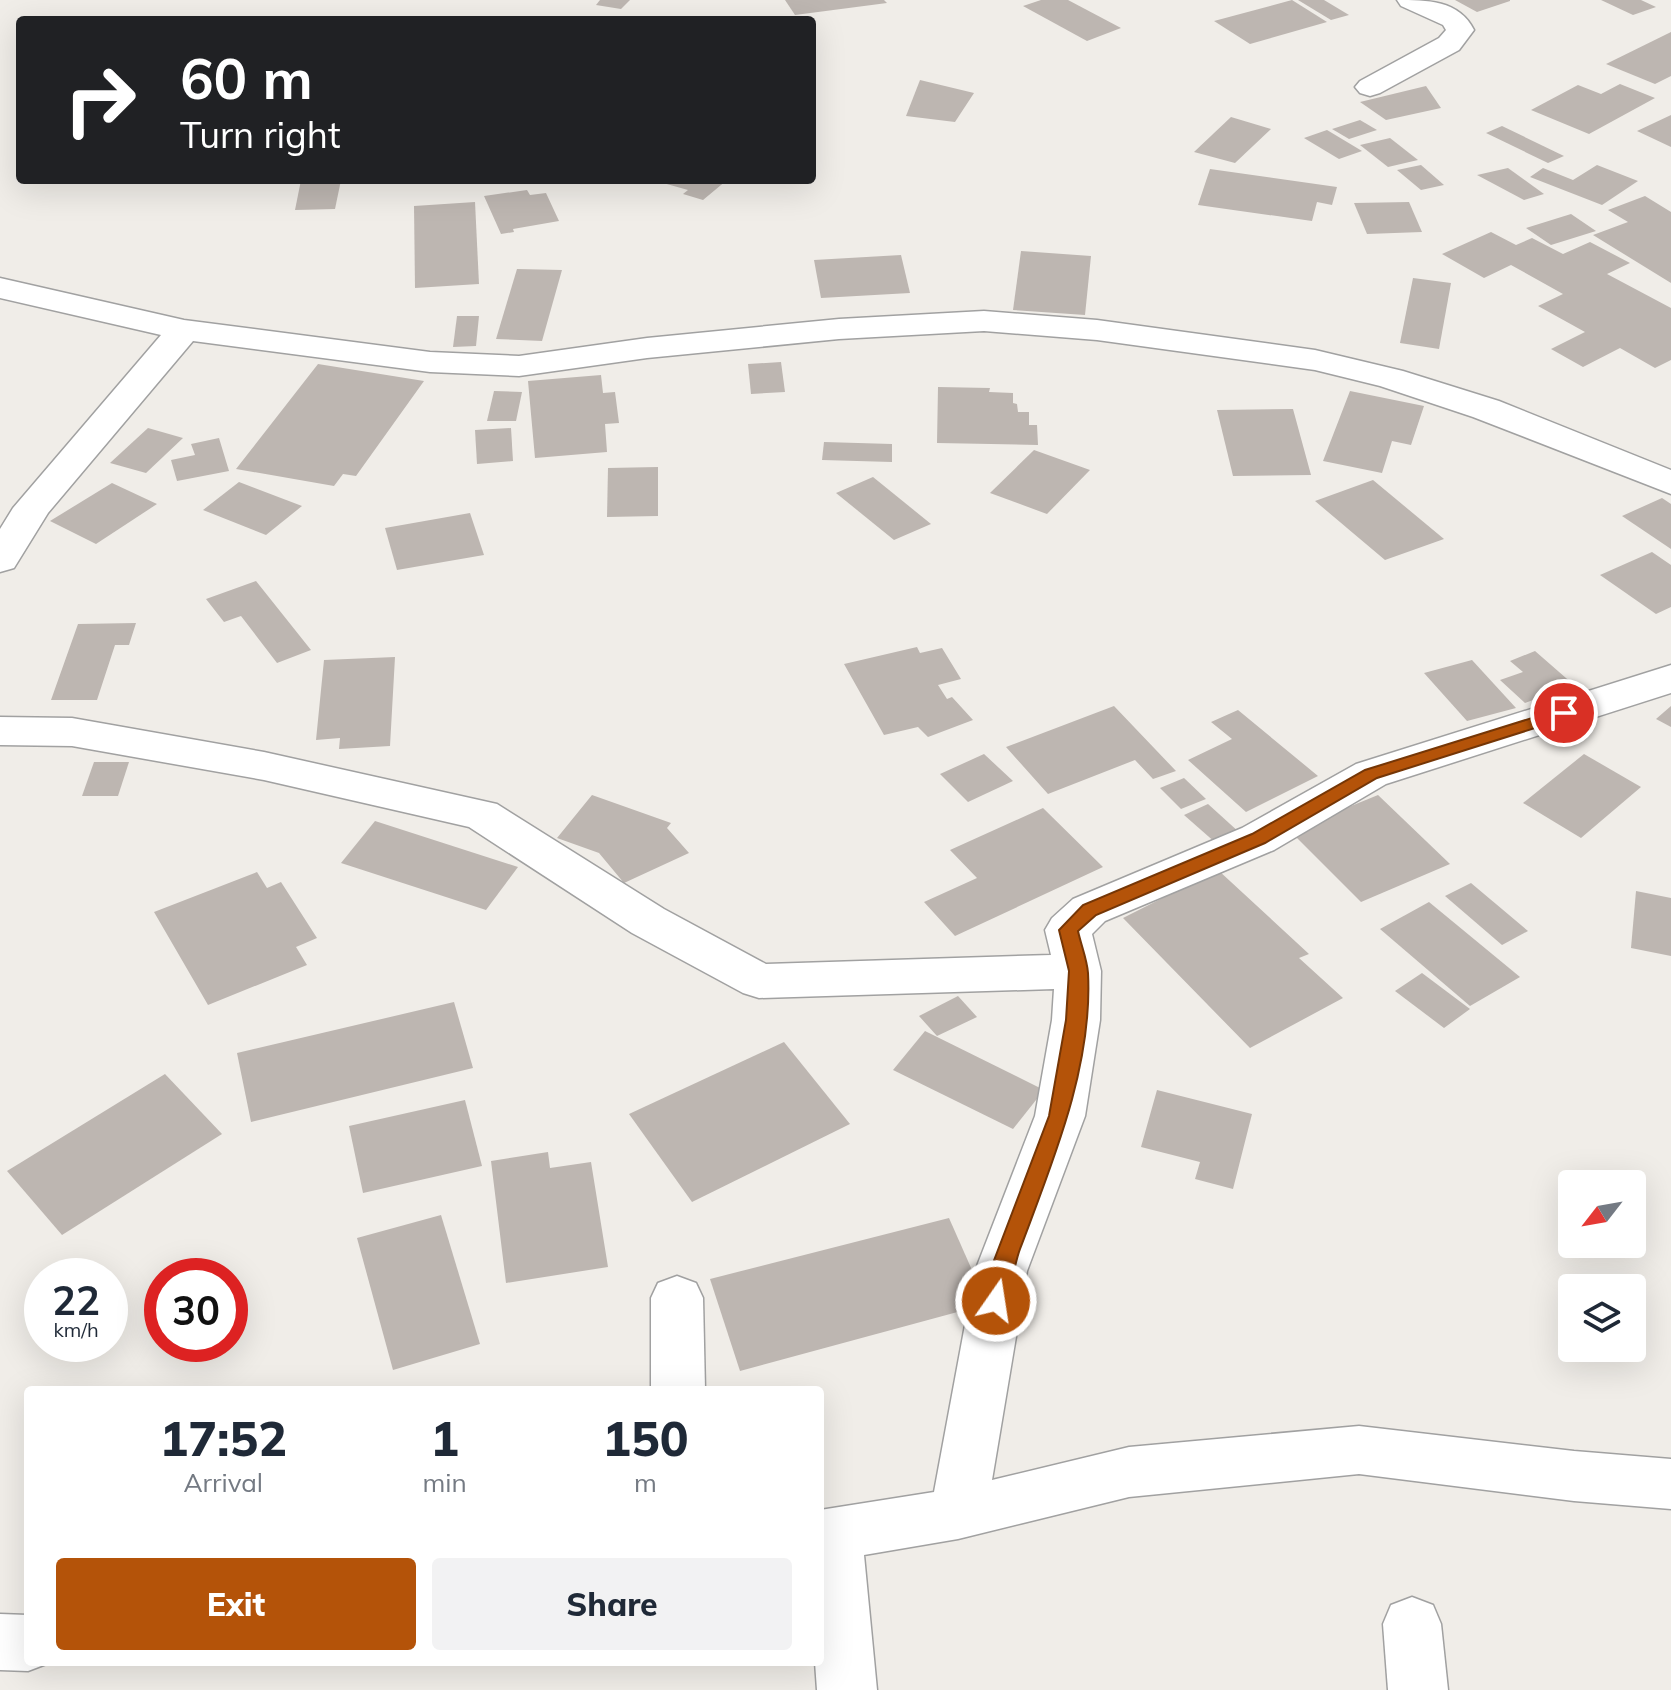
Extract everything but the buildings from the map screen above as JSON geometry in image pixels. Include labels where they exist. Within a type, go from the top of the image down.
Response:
[{"type":"street","points":[[1370,87],[1449,44],[1460,30],[1455,20],[1411,0]]},
{"type":"street","points":[[0,288],[184,330],[430,362],[519,366],[647,348],[839,329],[984,321],[1097,330],[1315,360],[1391,378],[1486,409],[1671,483]]},
{"type":"street","points":[[0,560],[32,508],[184,330]]},
{"type":"street","points":[[958,1514],[1001,1271],[1060,1116],[1076,1020],[1078,971],[1068,930],[1089,910],[1258,839],[1371,774],[1671,678]]},
{"type":"street","points":[[0,731],[72,732],[264,766],[482,815],[648,921],[759,981],[1078,971]]},
{"type":"street","points":[[677,1298],[678,1386]]},
{"type":"street","points":[[847,1690],[826,1535],[958,1514],[1129,1472],[1359,1450],[1574,1476],[1671,1484]]},
{"type":"street","points":[[1412,1624],[1418,1690]]},
{"type":"street","points":[[0,1642],[24,1643]]},
{"type":"route","points":[[996,1301],[1001,1271],[1060,1116],[1076,1020],[1078,971],[1068,930],[1089,910],[1258,839],[1371,774],[1564,713]]}]
